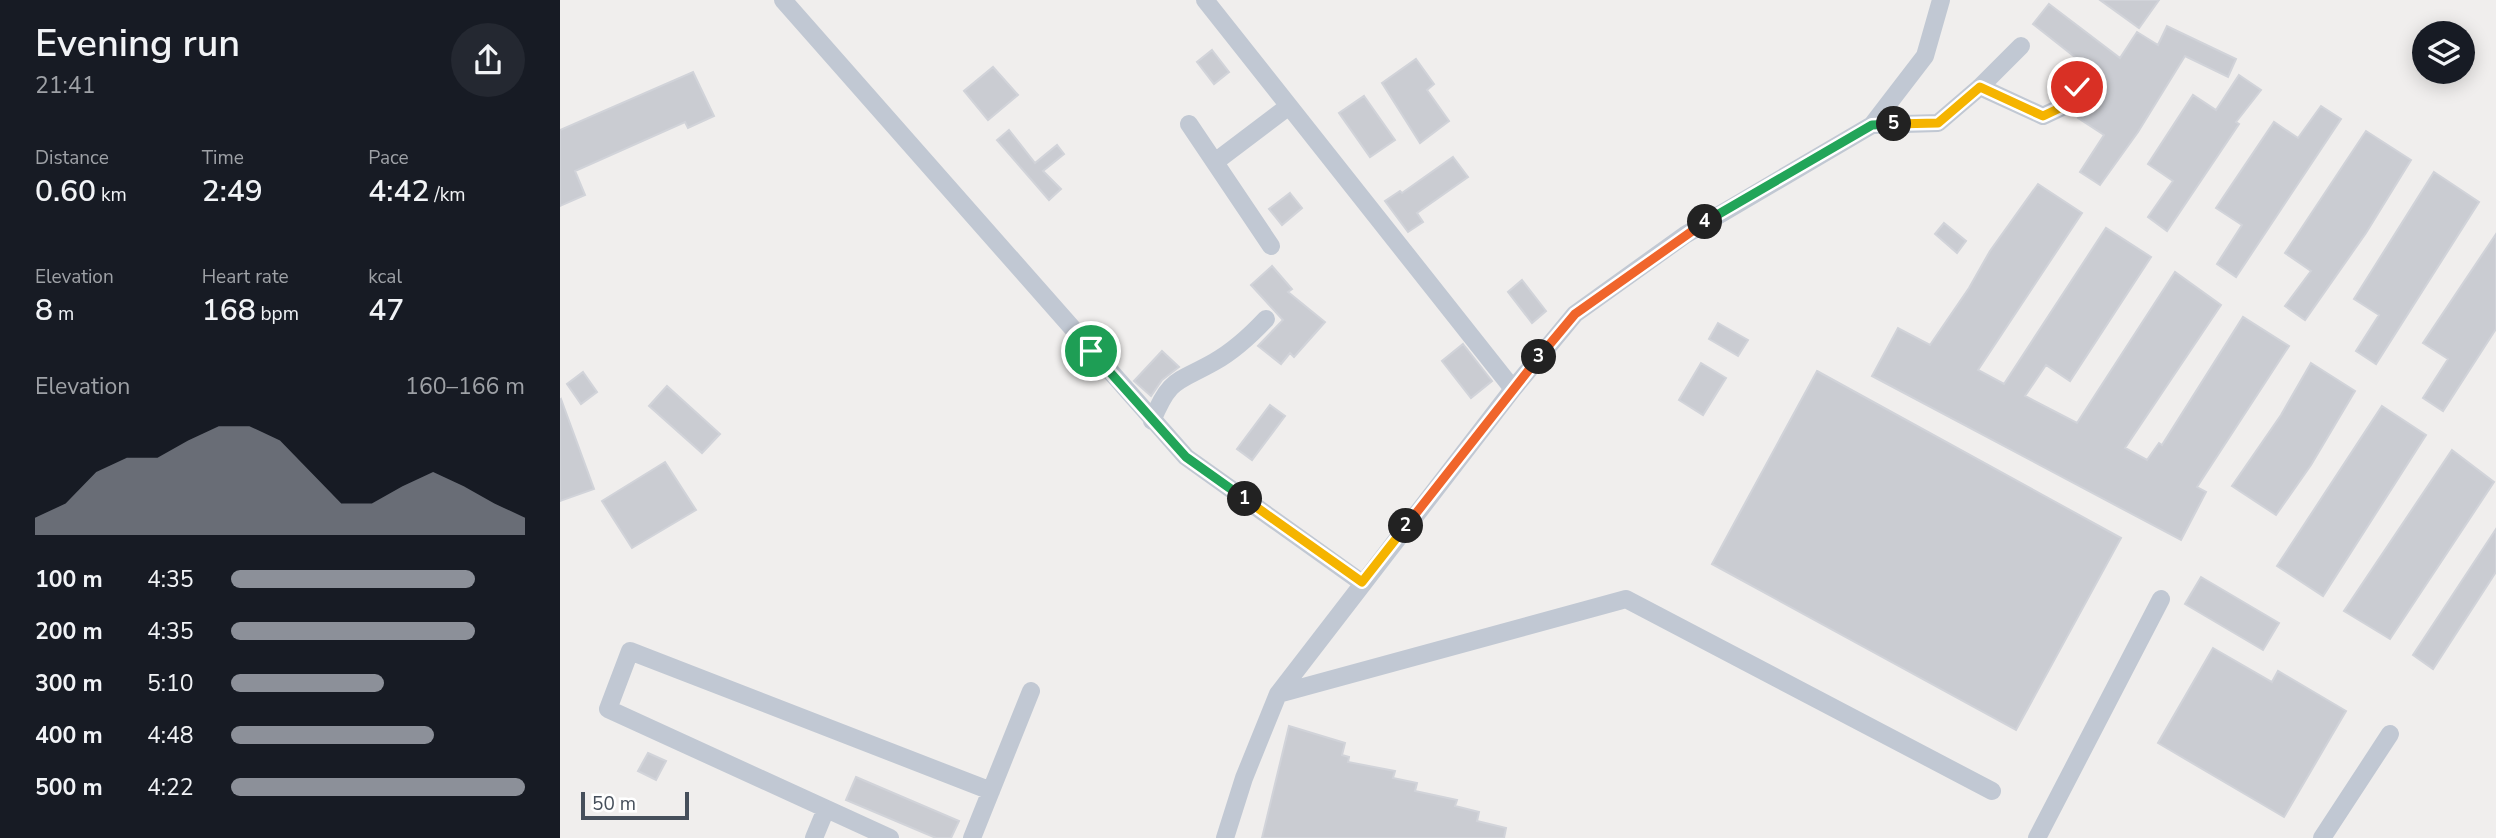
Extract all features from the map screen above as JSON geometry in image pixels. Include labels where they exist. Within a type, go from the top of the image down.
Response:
[{"type":"street","points":[[783,0],[1186,457],[1362,582]]},
{"type":"street","points":[[1205,0],[1513,389]]},
{"type":"street","points":[[1225,838],[1244,778],[1278,694],[1362,582],[1575,314],[1685,234],[1872,125],[1925,56],[1941,0]]},
{"type":"street","points":[[1872,125],[1938,123],[1980,87],[2021,46]]},
{"type":"street","points":[[1980,87],[2043,116],[2079,99],[2077,87]]},
{"type":"street","points":[[1215,162],[1289,106]]},
{"type":"street","points":[[1189,124],[1271,246]]},
{"type":"street","points":[[1152,421],[1162,397],[1182,376],[1213,363],[1243,343],[1266,320]]},
{"type":"street","points":[[1278,694],[1626,599],[1992,791]]},
{"type":"street","points":[[2037,838],[2161,599]]},
{"type":"street","points":[[890,838],[608,709],[630,651],[991,791]]},
{"type":"street","points":[[972,838],[1031,691]]},
{"type":"street","points":[[2322,838],[2389,734]]},
{"type":"street","points":[[814,838],[826,809]]},
{"type":"building","points":[[2100,0],[2159,0],[2139,28]]},
{"type":"building","points":[[2049,4],[2120,58],[2137,32],[2158,45],[2167,26],[2236,59],[2228,77],[2185,56],[2138,132],[2100,185],[2080,172],[2104,135],[2078,118],[2104,80],[2033,24]]},
{"type":"building","points":[[1212,50],[1229,72],[1214,84],[1197,62]]},
{"type":"building","points":[[1416,59],[1434,84],[1427,90],[1449,121],[1420,143],[1382,83]]},
{"type":"building","points":[[993,67],[1018,95],[988,120],[964,91]]},
{"type":"building","points":[[693,72],[714,116],[688,128],[685,122],[575,171],[585,195],[560,206],[560,130]]},
{"type":"building","points":[[2239,75],[2261,90],[2236,122],[2239,124],[2167,231],[2148,217],[2173,181],[2148,164],[2193,95],[2216,110]]},
{"type":"building","points":[[1364,96],[1395,140],[1370,157],[1339,113]]},
{"type":"building","points":[[2321,106],[2341,119],[2236,277],[2217,264],[2242,225],[2216,208],[2274,122],[2298,138]]},
{"type":"building","points":[[1009,130],[1035,163],[1057,145],[1064,154],[1043,171],[1061,189],[1049,200],[997,140]]},
{"type":"building","points":[[2366,131],[2411,160],[2366,233],[2305,320],[2285,306],[2311,271],[2285,253]]},
{"type":"building","points":[[1453,157],[1468,177],[1417,213],[1423,222],[1408,232],[1385,201],[1400,191],[1402,193]]},
{"type":"building","points":[[2434,172],[2479,202],[2376,364],[2356,351],[2379,315],[2354,299]]},
{"type":"building","points":[[2038,184],[2082,213],[1978,370],[2004,384],[2106,228],[2151,257],[2070,381],[2046,365],[2025,396],[2077,423],[2175,272],[2221,305],[2125,448],[2147,460],[2159,443],[2162,445],[2243,317],[2289,346],[2197,487],[2206,492],[2181,540],[1872,376],[1898,328],[1930,345],[1969,288],[1990,251]]},
{"type":"building","points":[[1290,193],[1302,208],[1282,225],[1269,209]]},
{"type":"building","points":[[1944,223],[1966,241],[1957,253],[1935,234]]},
{"type":"building","points":[[2496,234],[2496,329],[2443,411],[2423,398],[2448,359],[2423,343]]},
{"type":"building","points":[[1272,266],[1292,289],[1288,292],[1325,322],[1294,357],[1290,353],[1281,364],[1258,346],[1283,320],[1251,285]]},
{"type":"building","points":[[1522,280],[1546,311],[1532,323],[1508,292]]},
{"type":"building","points":[[1718,323],[1748,340],[1738,356],[1709,339]]},
{"type":"building","points":[[1463,344],[1492,381],[1471,398],[1442,361]]},
{"type":"building","points":[[1162,351],[1179,367],[1162,380],[1151,396],[1134,381]]},
{"type":"building","points":[[1701,363],[1726,378],[1703,415],[1679,400]]},
{"type":"building","points":[[2311,363],[2355,391],[2311,465],[2276,515],[2232,486],[2281,415]]},
{"type":"building","points":[[1817,371],[2121,538],[2016,730],[1712,564]]},
{"type":"building","points":[[583,372],[597,392],[581,404],[567,384]]},
{"type":"building","points":[[667,386],[720,434],[702,453],[649,406]]},
{"type":"building","points":[[560,400],[594,489],[560,501]]},
{"type":"building","points":[[1270,405],[1285,416],[1252,460],[1237,449]]},
{"type":"building","points":[[2382,406],[2426,435],[2323,596],[2277,566]]},
{"type":"building","points":[[2452,450],[2494,482],[2390,639],[2344,611]]},
{"type":"building","points":[[665,462],[696,510],[632,548],[602,501]]},
{"type":"building","points":[[2496,529],[2496,572],[2433,669],[2413,655]]},
{"type":"building","points":[[2201,577],[2279,623],[2263,650],[2185,604]]},
{"type":"building","points":[[2213,648],[2272,682],[2278,671],[2346,711],[2284,817],[2158,743]]},
{"type":"building","points":[[1289,726],[1345,743],[1342,755],[1349,757],[1348,762],[1395,771],[1393,778],[1417,783],[1415,791],[1457,800],[1455,806],[1479,812],[1477,821],[1506,828],[1504,838],[1262,838]]},
{"type":"building","points":[[648,753],[666,761],[656,780],[638,771]]},
{"type":"building","points":[[856,777],[959,821],[951,838],[936,838],[846,800]]},
{"type":"route","points":[[1091,351],[1186,457],[1362,582],[1575,314],[1685,234],[1872,125],[1938,123],[1980,87],[2027,111],[2043,116],[2079,99],[2077,87]]}]
